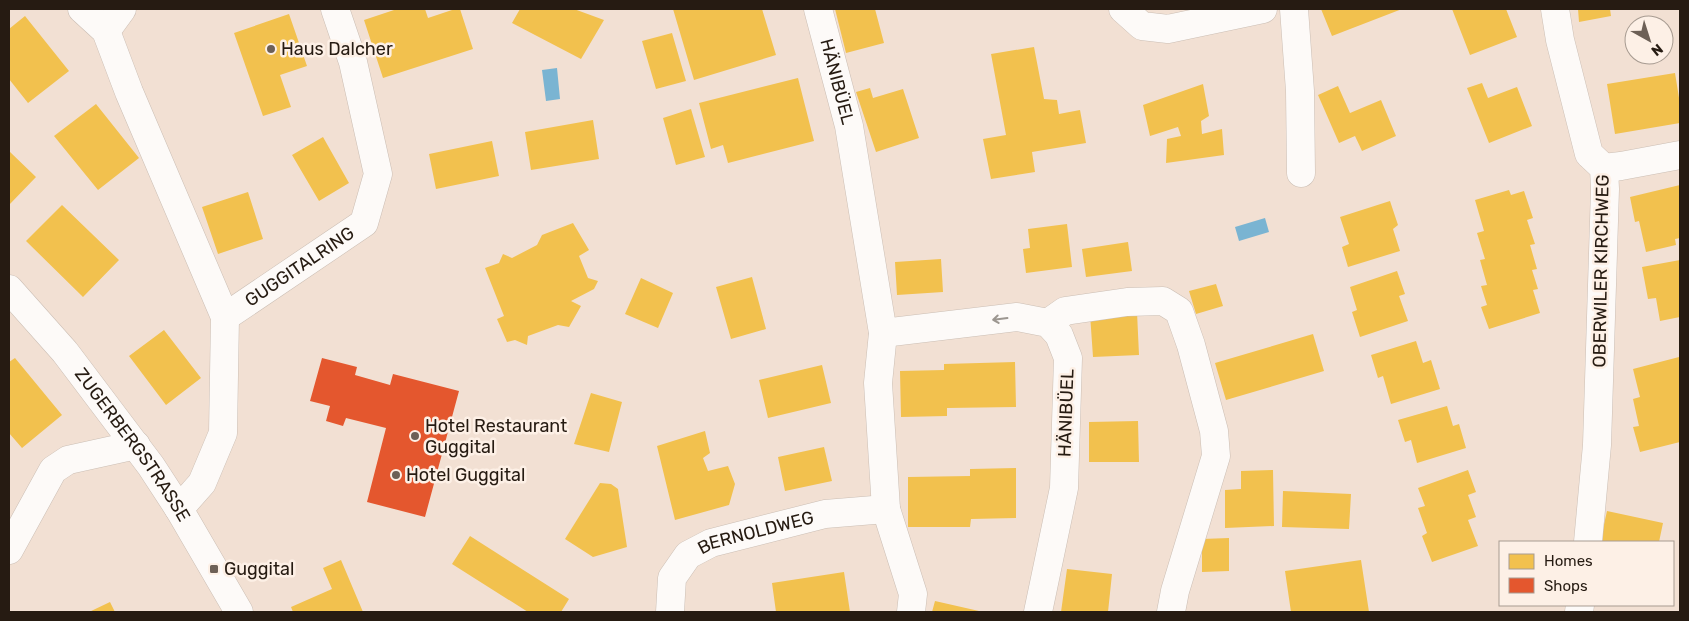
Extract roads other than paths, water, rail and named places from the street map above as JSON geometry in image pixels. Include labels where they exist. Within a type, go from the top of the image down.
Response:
[{"type":"street","points":[[82,9],[106,30],[122,9]]},
{"type":"street","name":"GUGGITALRING","points":[[225,317],[364,223],[378,174],[353,62],[335,9]]},
{"type":"street","name":"HÄNIBÜEL","points":[[818,9],[849,126],[883,333],[878,382],[886,509],[913,594],[911,612]]},
{"type":"street","points":[[1123,9],[1142,26],[1168,29],[1263,9]]},
{"type":"street","points":[[1294,9],[1300,91],[1301,173]]},
{"type":"street","name":"OBERWILER KIRCHWEG","points":[[1555,9],[1560,40],[1589,154],[1604,168],[1605,189],[1597,445],[1588,541]]},
{"type":"street","name":"GUGGITALRING","points":[[106,30],[129,92],[225,317],[223,433],[202,483],[179,509]]},
{"type":"street","points":[[1604,168],[1680,154]]},
{"type":"street","name":"ZUGERBERGSTRASSE","points":[[9,289],[65,352],[136,445],[179,509],[239,612]]},
{"type":"street","points":[[883,333],[1017,317],[1048,322],[1064,311],[1127,302],[1162,301],[1179,311],[1191,345],[1214,432],[1216,456],[1175,591],[1171,612]]},
{"type":"street","name":"HÄNIBÜEL","points":[[1038,612],[1064,488],[1068,358],[1059,335],[1048,322]]},
{"type":"street","points":[[9,550],[53,470],[68,460],[136,445]]},
{"type":"street","name":"BERNOLDWEG","points":[[670,612],[672,578],[688,555],[711,543],[825,514],[886,509]]},
{"type":"water","points":[[557,68],[560,99],[546,101],[542,70]]},
{"type":"water","points":[[1265,218],[1269,232],[1239,241],[1235,227]]},
{"type":"place","name":"Haus Dalcher","points":[[271,49]]},
{"type":"place","name":"Hotel Restaurant Guggital","points":[[415,436]]},
{"type":"place","name":"Hotel Guggital","points":[[396,475]]},
{"type":"place","name":"Guggital","points":[[214,569]]}]
